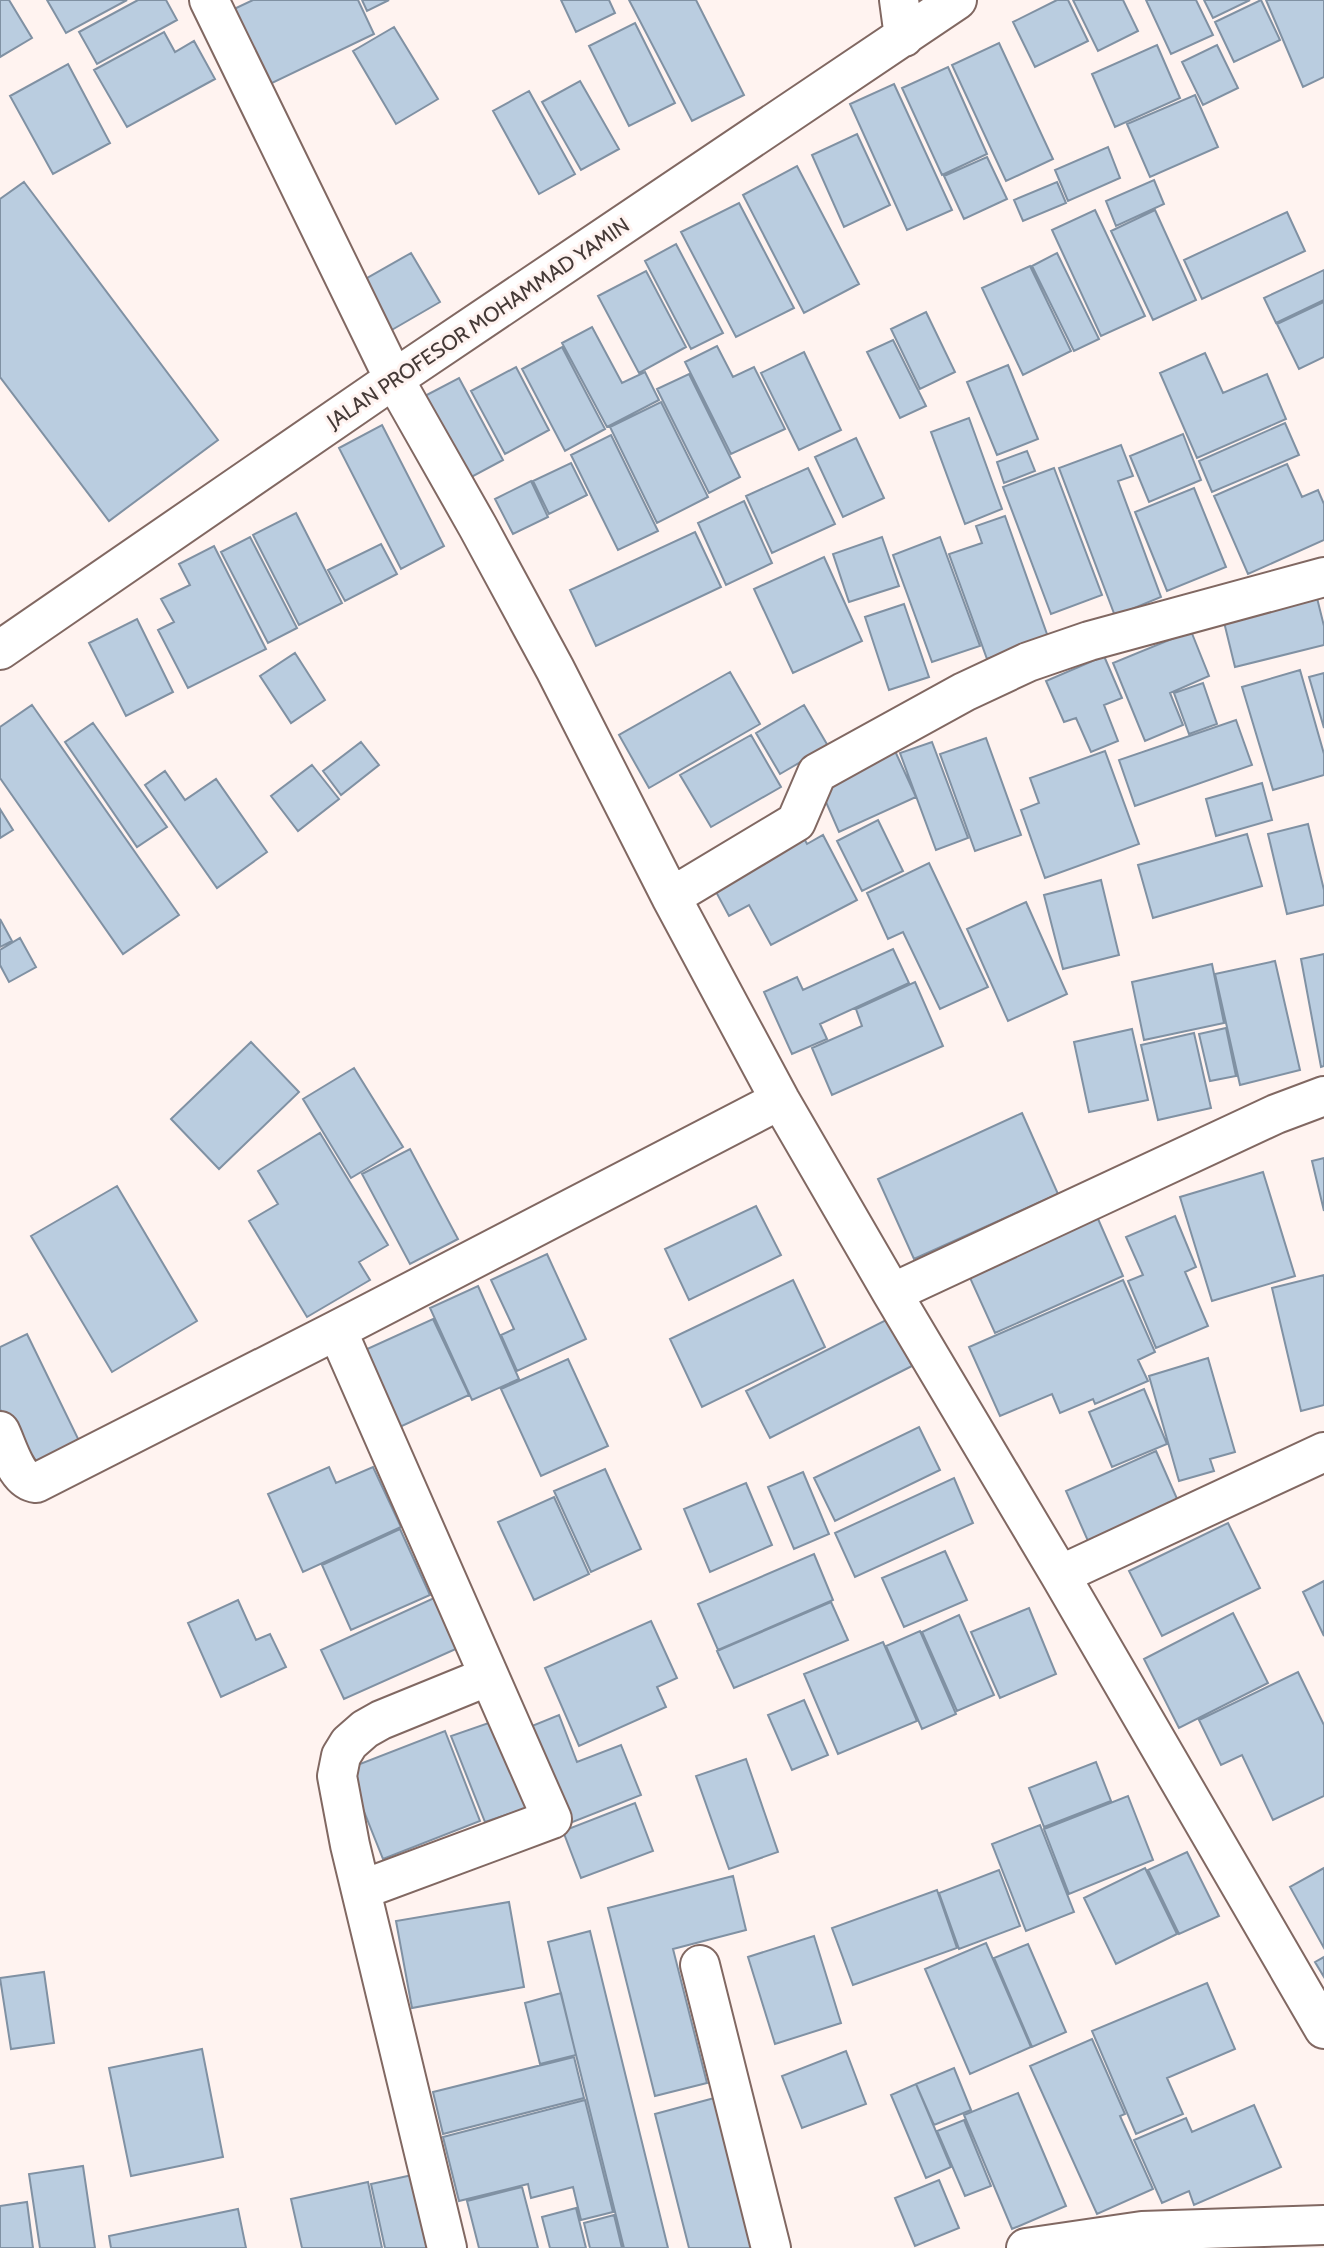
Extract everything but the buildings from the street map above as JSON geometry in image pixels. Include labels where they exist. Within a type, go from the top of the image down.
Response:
[{"type":"street","points":[[209,0],[394,379],[555,669],[671,897],[780,1100],[1324,2029]]},
{"type":"street","name":"JALAN PROFESOR MOHAMMAD YAMIN","points":[[0,650],[394,379],[901,18],[957,0]]},
{"type":"street","points":[[671,897],[796,822],[817,773],[964,692],[1028,662],[1089,641],[1324,577]]},
{"type":"street","points":[[892,1293],[1276,1114],[1324,1096]]},
{"type":"street","points":[[0,1431],[22,1476],[28,1482],[36,1483],[780,1100]]},
{"type":"street","points":[[337,1330],[552,1819],[361,1890]]},
{"type":"street","points":[[1060,1575],[1324,1452]]},
{"type":"street","points":[[447,2248],[349,1845],[337,1776],[345,1749],[365,1729],[489,1676]]},
{"type":"street","points":[[700,1965],[771,2248]]},
{"type":"street","points":[[1026,2248],[1142,2231],[1324,2225]]}]
